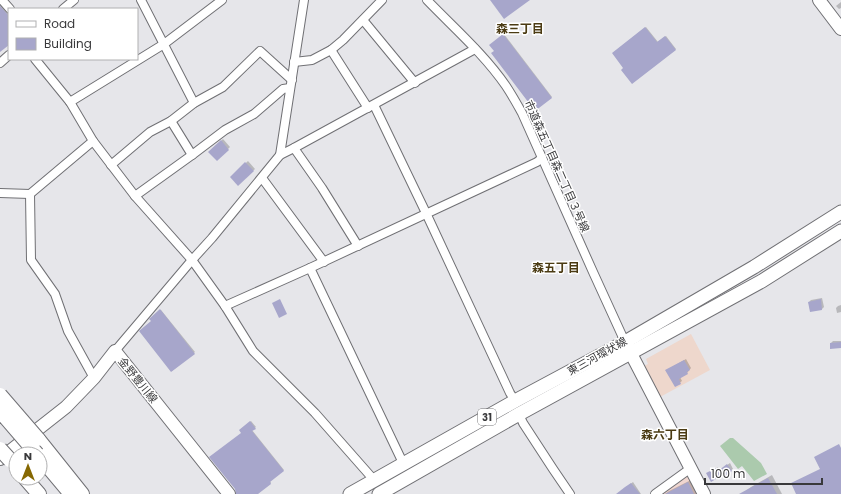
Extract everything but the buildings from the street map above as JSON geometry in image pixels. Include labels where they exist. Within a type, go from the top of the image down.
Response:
[{"type":"highway","points":[[0,395],[82,494]]},
{"type":"highway","points":[[0,411],[30,446]]},
{"type":"highway","points":[[0,418],[23,446]]},
{"type":"highway","points":[[0,449],[8,461]]},
{"type":"highway","points":[[48,467],[71,494]]},
{"type":"highway","points":[[48,474],[65,494]]},
{"type":"highway","points":[[32,486],[39,494]]},
{"type":"main road","points":[[819,0],[841,29]]},
{"type":"main road","name":"東三河環状線","points":[[628,347],[841,212]]},
{"type":"main road","name":"東三河環状線","points":[[350,494],[403,463],[517,407],[628,347],[762,281],[841,231]]},
{"type":"main road","points":[[628,347],[704,494]]},
{"type":"main road","name":"金野豊川線","points":[[26,446],[94,378],[115,351],[229,494]]},
{"type":"main road","name":"東三河環状線","points":[[379,494],[517,407]]},
{"type":"street","points":[[2,0],[9,8]]},
{"type":"street","points":[[64,8],[74,0]]},
{"type":"street","points":[[141,0],[194,103]]},
{"type":"street","points":[[70,102],[164,44],[222,0]]},
{"type":"street","points":[[280,155],[304,0]]},
{"type":"street","points":[[294,62],[312,60],[331,50],[382,0]]},
{"type":"street","name":"市道森五丁目森二丁目３号線","points":[[427,0],[475,49],[497,74],[513,96],[628,347]]},
{"type":"street","points":[[363,20],[415,83]]},
{"type":"street","points":[[115,351],[212,238],[280,155],[371,107],[475,49]]},
{"type":"street","points":[[331,50],[371,107],[426,213],[517,407],[523,423],[570,494]]},
{"type":"street","points":[[111,164],[150,132],[171,121],[194,103],[223,87],[260,51],[291,84]]},
{"type":"street","points":[[0,63],[8,56]]},
{"type":"street","points":[[36,60],[70,102],[93,141],[135,196],[192,260],[225,306],[253,350],[316,413],[374,480]]},
{"type":"street","points":[[135,196],[225,130],[254,114],[291,84]]},
{"type":"street","points":[[171,121],[192,154]]},
{"type":"street","points":[[0,193],[30,194],[93,141]]},
{"type":"street","points":[[294,148],[322,188],[358,246]]},
{"type":"street","points":[[225,306],[324,262],[537,162],[542,158]]},
{"type":"street","points":[[262,178],[324,262]]},
{"type":"street","points":[[30,194],[31,260],[55,294],[68,331],[94,378]]},
{"type":"street","points":[[310,268],[403,463]]},
{"type":"street","points":[[655,494],[691,468]]},
{"type":"shaded area","points":[[691,334],[710,370],[660,397],[644,366],[648,364],[646,359]]},
{"type":"shaded area","points":[[689,475],[698,494],[660,494],[686,476]]},
{"type":"green space","points":[[730,438],[733,438],[761,463],[767,474],[754,481],[742,466],[738,469],[720,446]]},
{"type":"district","name":"森三丁目","points":[[520,28]]},
{"type":"district","name":"森五丁目","points":[[556,267]]},
{"type":"district","name":"森六丁目","points":[[665,434]]}]
